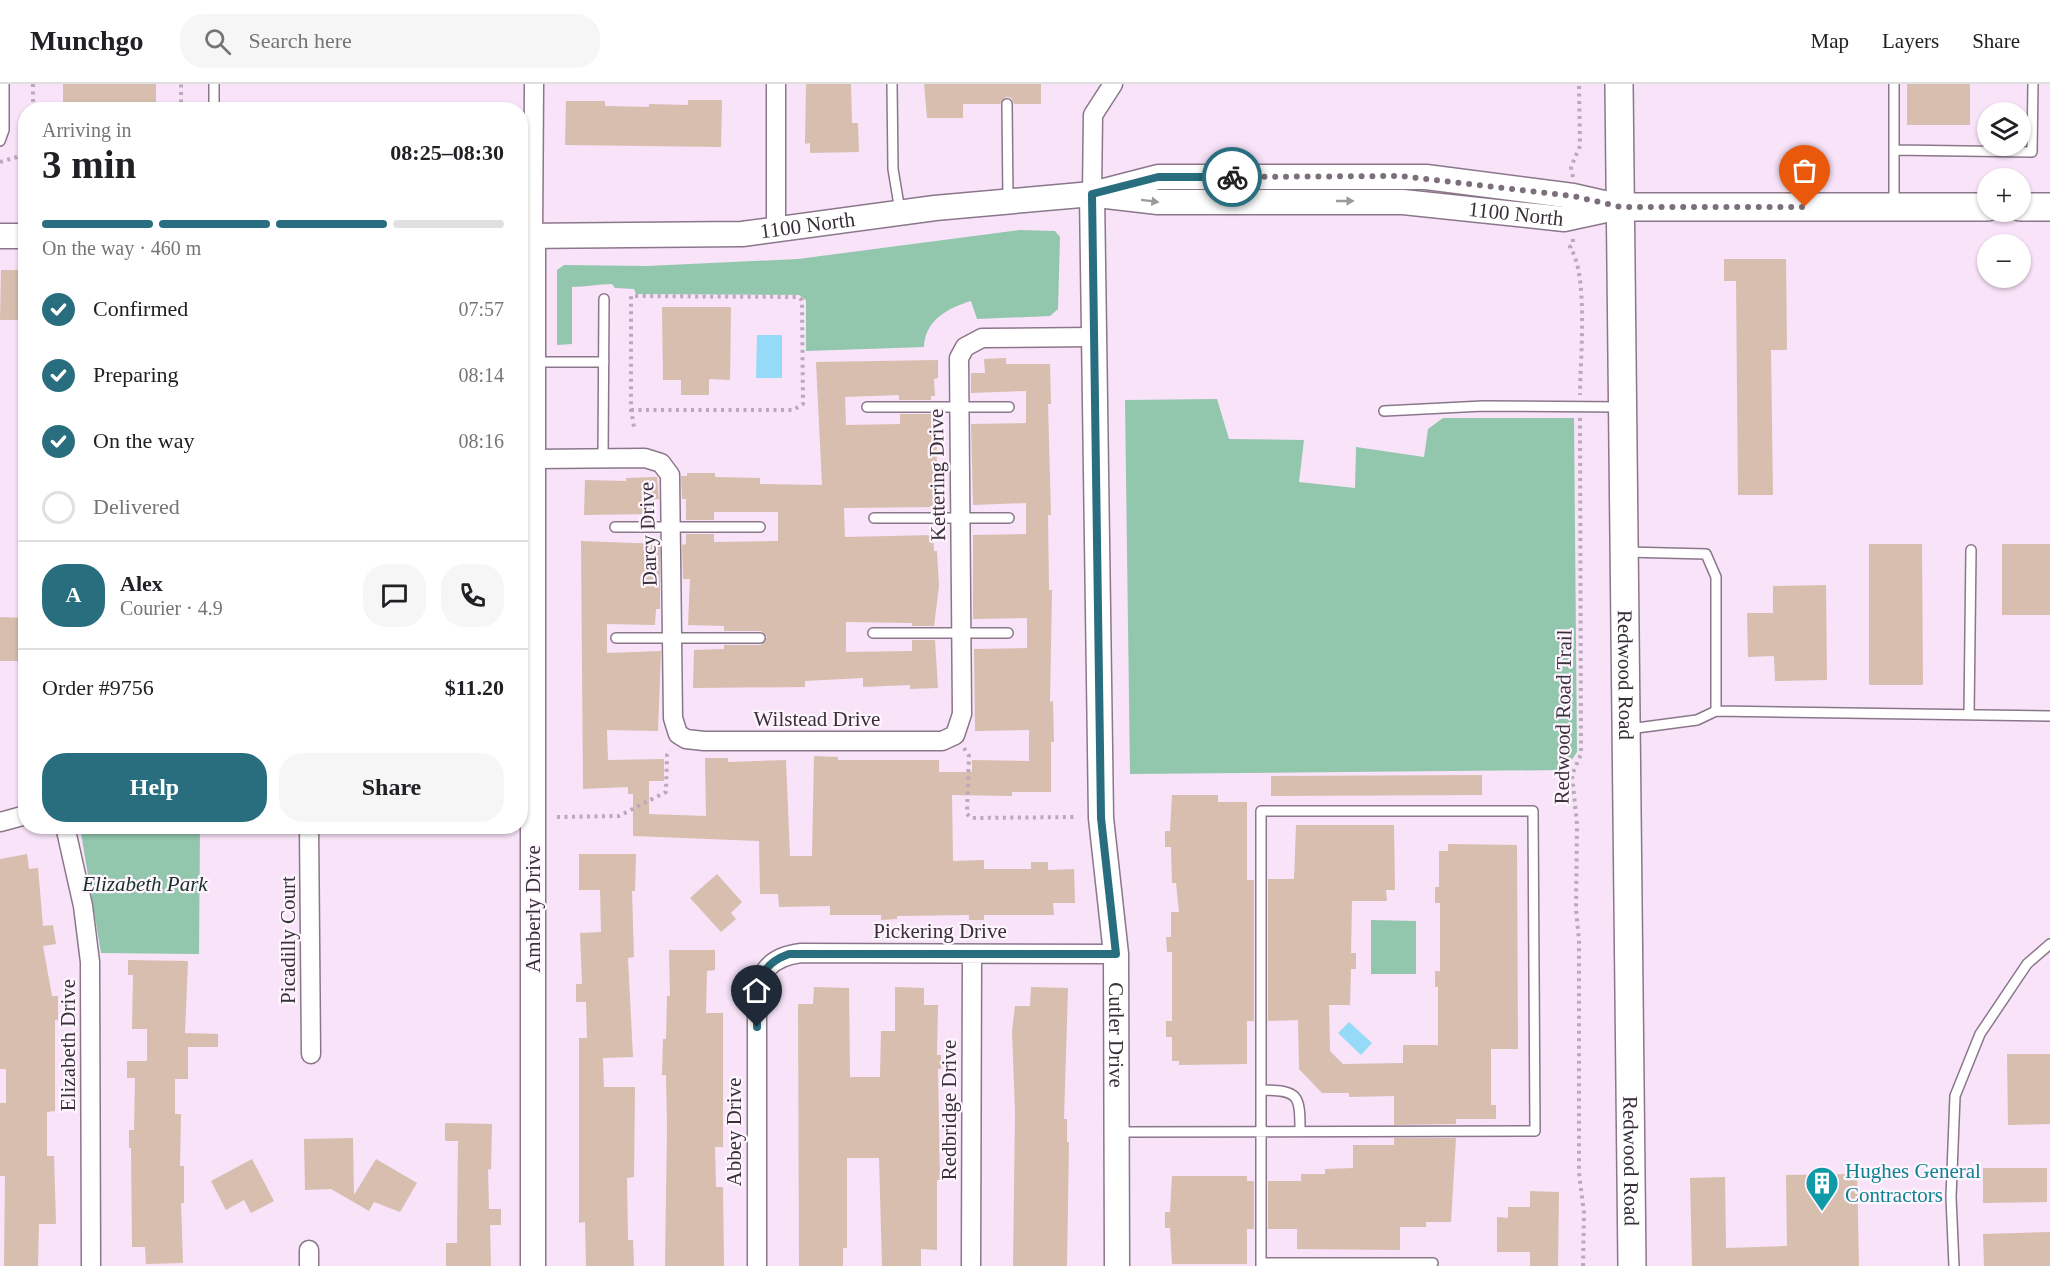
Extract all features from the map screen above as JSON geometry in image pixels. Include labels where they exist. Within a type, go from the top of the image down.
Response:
[{"type":"main road","name":"Redwood Road","points":[[1619,84],[1632,1266]]},
{"type":"main road","points":[[1621,207],[1977,207]]},
{"type":"main road","points":[[2031,207],[2050,207]]},
{"type":"street","name":"Amberly Drive","points":[[528,214],[534,84]]},
{"type":"street","points":[[776,84],[776,230]]},
{"type":"street","points":[[1092,194],[1093,115],[1113,84]]},
{"type":"street","name":"1100 North","points":[[528,236],[706,236],[776,230],[900,214],[1092,194],[1158,177],[1400,176],[1573,196],[1621,207]]},
{"type":"street","name":"Cutler Drive","points":[[1092,194],[1101,818],[1116,954],[1117,1266]]},
{"type":"street","points":[[0,236],[18,236]]},
{"type":"street","name":"Amberly Drive","points":[[528,257],[533,362],[528,715]]},
{"type":"street","name":"Kettering Drive","points":[[955,735],[962,714],[959,358],[965,347],[976,339],[1094,337]]},
{"type":"street","name":"Darcy Drive","points":[[533,459],[645,458],[661,463],[670,475],[673,527],[673,718],[678,734]]},
{"type":"street","name":"Wilstead Drive","points":[[678,734],[686,739],[704,741],[934,741],[955,735]]},
{"type":"street","points":[[0,822],[18,817]]},
{"type":"street","name":"Elizabeth Drive","points":[[67,834],[83,906],[90,962],[91,1266]]},
{"type":"street","name":"Picadilly Court","points":[[309,834],[310,1054]]},
{"type":"street","name":"Amberly Drive","points":[[528,834],[533,1266]]},
{"type":"street","name":"Pickering Drive","points":[[767,965],[777,958],[801,953],[1116,954]]},
{"type":"street","name":"Redbridge Drive","points":[[972,954],[972,1266]]},
{"type":"street","name":"Abbey Drive","points":[[757,1266],[757,1003],[761,976],[767,965]]},
{"type":"lane","points":[[0,141],[4,130],[4,84]]},
{"type":"lane","points":[[214,84],[214,102]]},
{"type":"lane","points":[[891,84],[893,169],[900,214]]},
{"type":"lane","points":[[1894,84],[1894,207]]},
{"type":"lane","points":[[1894,150],[2032,152],[2033,84]]},
{"type":"lane","points":[[1006,104],[1008,202]]},
{"type":"lane","points":[[603,459],[604,299]]},
{"type":"lane","points":[[533,362],[604,362]]},
{"type":"lane","points":[[1384,411],[1483,406],[1623,407]]},
{"type":"lane","points":[[867,407],[1009,407]]},
{"type":"lane","points":[[874,518],[1010,518]]},
{"type":"lane","points":[[615,527],[760,527]]},
{"type":"lane","points":[[1970,715],[1971,550]]},
{"type":"lane","points":[[1624,552],[1706,554],[1716,577],[1716,711]]},
{"type":"lane","points":[[873,633],[1008,633]]},
{"type":"lane","points":[[615,638],[760,638]]},
{"type":"lane","points":[[1625,729],[1697,720],[1716,711],[2050,716]]},
{"type":"lane","points":[[1116,1132],[1261,1131],[1535,1131],[1533,811],[1261,811],[1261,1090],[1261,1131],[1261,1265],[1433,1263]]},
{"type":"lane","points":[[1954,1266],[1951,1197],[1955,1095],[1980,1034],[2027,964],[2050,944]]},
{"type":"lane","points":[[1261,1090],[1285,1091],[1297,1097],[1300,1107],[1300,1131]]},
{"type":"path","points":[[33,84],[33,102]]},
{"type":"path","points":[[181,102],[182,84]]},
{"type":"path","points":[[1573,169],[1571,167],[1580,146],[1579,84]]},
{"type":"path","points":[[0,162],[18,156]]},
{"type":"path","name":"Redwood Road Trail","points":[[1573,245],[1569,247],[1578,267],[1581,288],[1581,753],[1572,775],[1576,824],[1576,910],[1579,940],[1579,1173],[1584,1213],[1583,1266]]},
{"type":"path","points":[[631,410],[793,410],[803,404],[802,300],[798,297],[631,296],[631,410],[634,427]]},
{"type":"path","points":[[557,817],[619,816],[666,792],[667,755]]},
{"type":"path","points":[[969,756],[967,814],[971,818],[1075,817]]},
{"type":"green space","points":[[1019,230],[1055,231],[1060,237],[1058,309],[1050,316],[977,319],[971,301],[939,316],[929,329],[924,347],[806,351],[806,300],[799,295],[636,294],[634,289],[615,288],[612,284],[607,284],[572,287],[572,344],[557,345],[557,270],[564,265],[647,266],[798,259]]},
{"type":"green space","points":[[1217,399],[1229,439],[1304,440],[1299,482],[1355,488],[1356,447],[1424,457],[1428,429],[1443,418],[1574,418],[1577,752],[1565,770],[1130,774],[1125,400]]},
{"type":"green space","name":"Elizabeth Park","points":[[81,834],[200,834],[199,954],[101,953]]},
{"type":"green space","points":[[1371,920],[1416,921],[1416,974],[1371,974]]},
{"type":"water","points":[[757,335],[782,335],[782,378],[756,378]]},
{"type":"water","points":[[1349,1022],[1372,1043],[1361,1055],[1338,1033]]},
{"type":"building","points":[[63,84],[156,84],[156,102],[63,102]]},
{"type":"building","points":[[806,84],[851,84],[852,123],[858,123],[859,152],[810,153],[810,143],[805,144]]},
{"type":"building","points":[[924,84],[1041,84],[1041,104],[1014,104],[1011,98],[1006,97],[1000,104],[963,104],[963,118],[927,118]]},
{"type":"building","points":[[1907,84],[1970,84],[1970,125],[1907,125]]},
{"type":"building","points":[[688,100],[722,100],[721,147],[565,145],[566,101],[605,101],[605,106],[649,107],[649,104],[688,105]]},
{"type":"building","points":[[1724,259],[1786,259],[1787,350],[1771,350],[1773,495],[1738,495],[1736,281],[1724,281]]},
{"type":"building","points":[[1,270],[18,270],[18,320],[0,320]]},
{"type":"building","points":[[662,307],[731,307],[730,380],[709,379],[709,395],[681,395],[681,380],[663,380]]},
{"type":"building","points":[[1006,358],[1006,364],[1050,364],[1051,404],[1048,404],[1051,515],[1048,515],[1049,590],[1052,590],[1050,702],[1053,701],[1054,742],[1051,742],[1051,792],[1012,792],[1012,796],[952,795],[953,861],[984,860],[984,869],[1031,869],[1031,862],[1048,862],[1048,870],[1074,869],[1075,903],[1053,903],[1054,915],[984,915],[984,920],[969,920],[969,915],[897,916],[897,919],[881,920],[881,915],[830,915],[830,906],[779,907],[778,894],[760,894],[759,841],[633,836],[633,794],[628,794],[628,787],[583,789],[581,541],[660,544],[660,609],[656,609],[655,625],[607,624],[607,653],[661,651],[658,731],[607,730],[608,760],[664,759],[664,781],[649,781],[649,814],[706,816],[705,758],[728,758],[728,762],[786,760],[790,856],[812,856],[814,756],[838,757],[838,760],[939,760],[939,772],[972,772],[972,760],[1029,761],[1029,730],[975,731],[974,649],[1027,648],[1027,618],[973,619],[973,535],[1026,534],[1026,503],[973,505],[971,424],[1026,423],[1026,391],[971,393],[971,373],[985,373],[984,359]]},
{"type":"building","points":[[938,360],[938,378],[934,379],[935,396],[931,396],[931,400],[899,400],[899,395],[845,397],[846,425],[900,424],[900,414],[931,414],[932,439],[937,439],[936,507],[844,508],[845,537],[933,535],[934,551],[937,551],[939,586],[934,626],[912,626],[912,623],[846,622],[846,652],[912,651],[912,640],[935,640],[938,688],[910,689],[910,685],[863,687],[863,678],[805,681],[805,687],[693,688],[694,650],[724,649],[724,645],[761,645],[767,637],[761,631],[724,631],[724,626],[688,625],[690,579],[683,579],[682,545],[686,544],[686,534],[714,534],[714,542],[778,541],[778,512],[714,512],[714,520],[686,520],[686,499],[682,499],[681,476],[687,476],[687,473],[715,473],[715,477],[760,478],[760,484],[822,485],[816,362]]},
{"type":"building","points":[[657,477],[659,499],[655,499],[655,514],[584,515],[585,480],[626,481],[626,478]]},
{"type":"building","points":[[1869,544],[1922,544],[1923,685],[1869,685]]},
{"type":"building","points":[[2002,544],[2050,544],[2050,615],[2002,615]]},
{"type":"building","points":[[1826,585],[1827,680],[1775,681],[1774,656],[1748,657],[1747,613],[1773,613],[1773,586]]},
{"type":"building","points":[[0,617],[18,618],[18,661],[0,661]]},
{"type":"building","points":[[1482,775],[1482,795],[1271,796],[1271,776]]},
{"type":"building","points":[[1172,795],[1218,795],[1218,802],[1247,802],[1247,880],[1254,880],[1254,1021],[1247,1021],[1247,1064],[1179,1065],[1179,1061],[1172,1061],[1172,1037],[1166,1037],[1166,1021],[1172,1021],[1172,952],[1167,952],[1166,937],[1171,937],[1171,912],[1179,912],[1176,883],[1172,883],[1171,847],[1165,847],[1165,831],[1170,831]]},
{"type":"building","points":[[1296,825],[1394,825],[1395,890],[1386,890],[1387,901],[1352,901],[1351,953],[1356,953],[1356,969],[1351,969],[1350,1005],[1329,1005],[1330,1051],[1343,1064],[1403,1063],[1403,1045],[1438,1045],[1438,987],[1435,987],[1435,971],[1440,971],[1440,903],[1435,903],[1435,887],[1439,887],[1439,851],[1448,851],[1448,844],[1517,845],[1518,1049],[1491,1049],[1491,1105],[1496,1105],[1496,1119],[1456,1119],[1456,1124],[1394,1125],[1394,1096],[1349,1097],[1349,1093],[1322,1093],[1299,1069],[1298,1020],[1268,1021],[1268,879],[1294,879]]},
{"type":"building","points":[[27,854],[29,869],[38,868],[43,926],[53,925],[56,944],[43,946],[52,996],[58,996],[58,1020],[55,1020],[55,1111],[47,1112],[47,1156],[54,1156],[56,1224],[39,1224],[38,1266],[4,1266],[5,1176],[0,1176],[0,1103],[6,1103],[6,1069],[0,1069],[0,859]]},
{"type":"building","points":[[579,854],[636,854],[635,891],[632,891],[634,957],[628,958],[633,1057],[603,1058],[604,1087],[635,1087],[634,1177],[627,1178],[628,1240],[633,1240],[634,1266],[586,1266],[585,1222],[579,1223],[579,1038],[587,1038],[586,1002],[576,1002],[576,984],[582,984],[580,933],[601,932],[600,890],[579,890]]},
{"type":"building","points":[[717,874],[742,902],[731,913],[736,919],[721,932],[690,898]]},
{"type":"building","points":[[669,950],[715,950],[715,970],[707,971],[706,1013],[723,1013],[723,1147],[715,1147],[716,1187],[723,1187],[724,1266],[665,1266],[667,1127],[666,1075],[662,1075],[667,996],[670,996]]},
{"type":"building","points":[[128,960],[188,961],[185,1033],[218,1034],[218,1047],[188,1047],[188,1079],[175,1079],[175,1114],[181,1114],[180,1166],[184,1166],[184,1203],[181,1203],[183,1263],[146,1264],[145,1247],[132,1247],[129,1130],[134,1130],[135,1078],[127,1078],[127,1061],[147,1061],[147,1029],[132,1029],[133,975],[128,975]]},
{"type":"building","points":[[814,987],[849,988],[850,1077],[880,1077],[881,1031],[895,1031],[895,987],[924,988],[924,1005],[938,1005],[937,1055],[941,1055],[941,1069],[938,1069],[940,1180],[937,1180],[937,1250],[921,1249],[921,1266],[882,1266],[879,1158],[847,1158],[847,1248],[843,1248],[843,1266],[799,1266],[798,1004],[813,1004]]},
{"type":"building","points":[[1031,987],[1068,988],[1064,1119],[1067,1119],[1067,1142],[1069,1142],[1067,1266],[1013,1266],[1015,1112],[1012,1031],[1015,1006],[1030,1006]]},
{"type":"building","points":[[2007,1054],[2050,1054],[2050,1124],[2008,1125]]},
{"type":"building","points":[[445,1123],[492,1124],[491,1170],[488,1169],[489,1209],[501,1209],[501,1225],[490,1225],[491,1266],[446,1266],[446,1243],[457,1243],[458,1141],[445,1141]]},
{"type":"building","points":[[353,1138],[354,1195],[376,1159],[417,1183],[400,1212],[374,1202],[369,1211],[331,1189],[305,1190],[304,1139]]},
{"type":"building","points":[[1394,1138],[1456,1138],[1451,1222],[1426,1222],[1426,1227],[1400,1227],[1400,1250],[1297,1249],[1297,1229],[1268,1229],[1268,1181],[1301,1181],[1301,1174],[1325,1174],[1325,1169],[1353,1168],[1353,1145],[1394,1145]]},
{"type":"building","points":[[252,1159],[274,1201],[251,1213],[244,1200],[226,1210],[211,1181]]},
{"type":"building","points":[[1983,1168],[2047,1168],[2047,1202],[1983,1203]]},
{"type":"building","name":"Hughes General Contractors","points":[[1857,1174],[1859,1266],[1692,1266],[1690,1178],[1725,1177],[1726,1248],[1787,1246],[1786,1175]]},
{"type":"building","points":[[1172,1176],[1247,1176],[1247,1181],[1254,1181],[1254,1229],[1247,1229],[1247,1264],[1172,1264],[1170,1228],[1165,1228],[1165,1212],[1170,1212]]},
{"type":"building","points":[[1530,1191],[1559,1192],[1558,1266],[1530,1266],[1530,1252],[1497,1252],[1497,1217],[1508,1218],[1508,1207],[1530,1207]]},
{"type":"building","points":[[2050,1232],[2050,1266],[1984,1266],[1983,1234]]},
{"type":"way so far","points":[[1232,177],[1426,177],[1573,196],[1621,207],[1805,207]]},
{"type":"place","name":"Hughes General Contractors","points":[[1822,1212]]},
{"type":"route","points":[[757,1027],[758,989],[761,976],[767,965],[789,954],[1116,954],[1101,818],[1092,194],[1158,177],[1232,177]]}]
